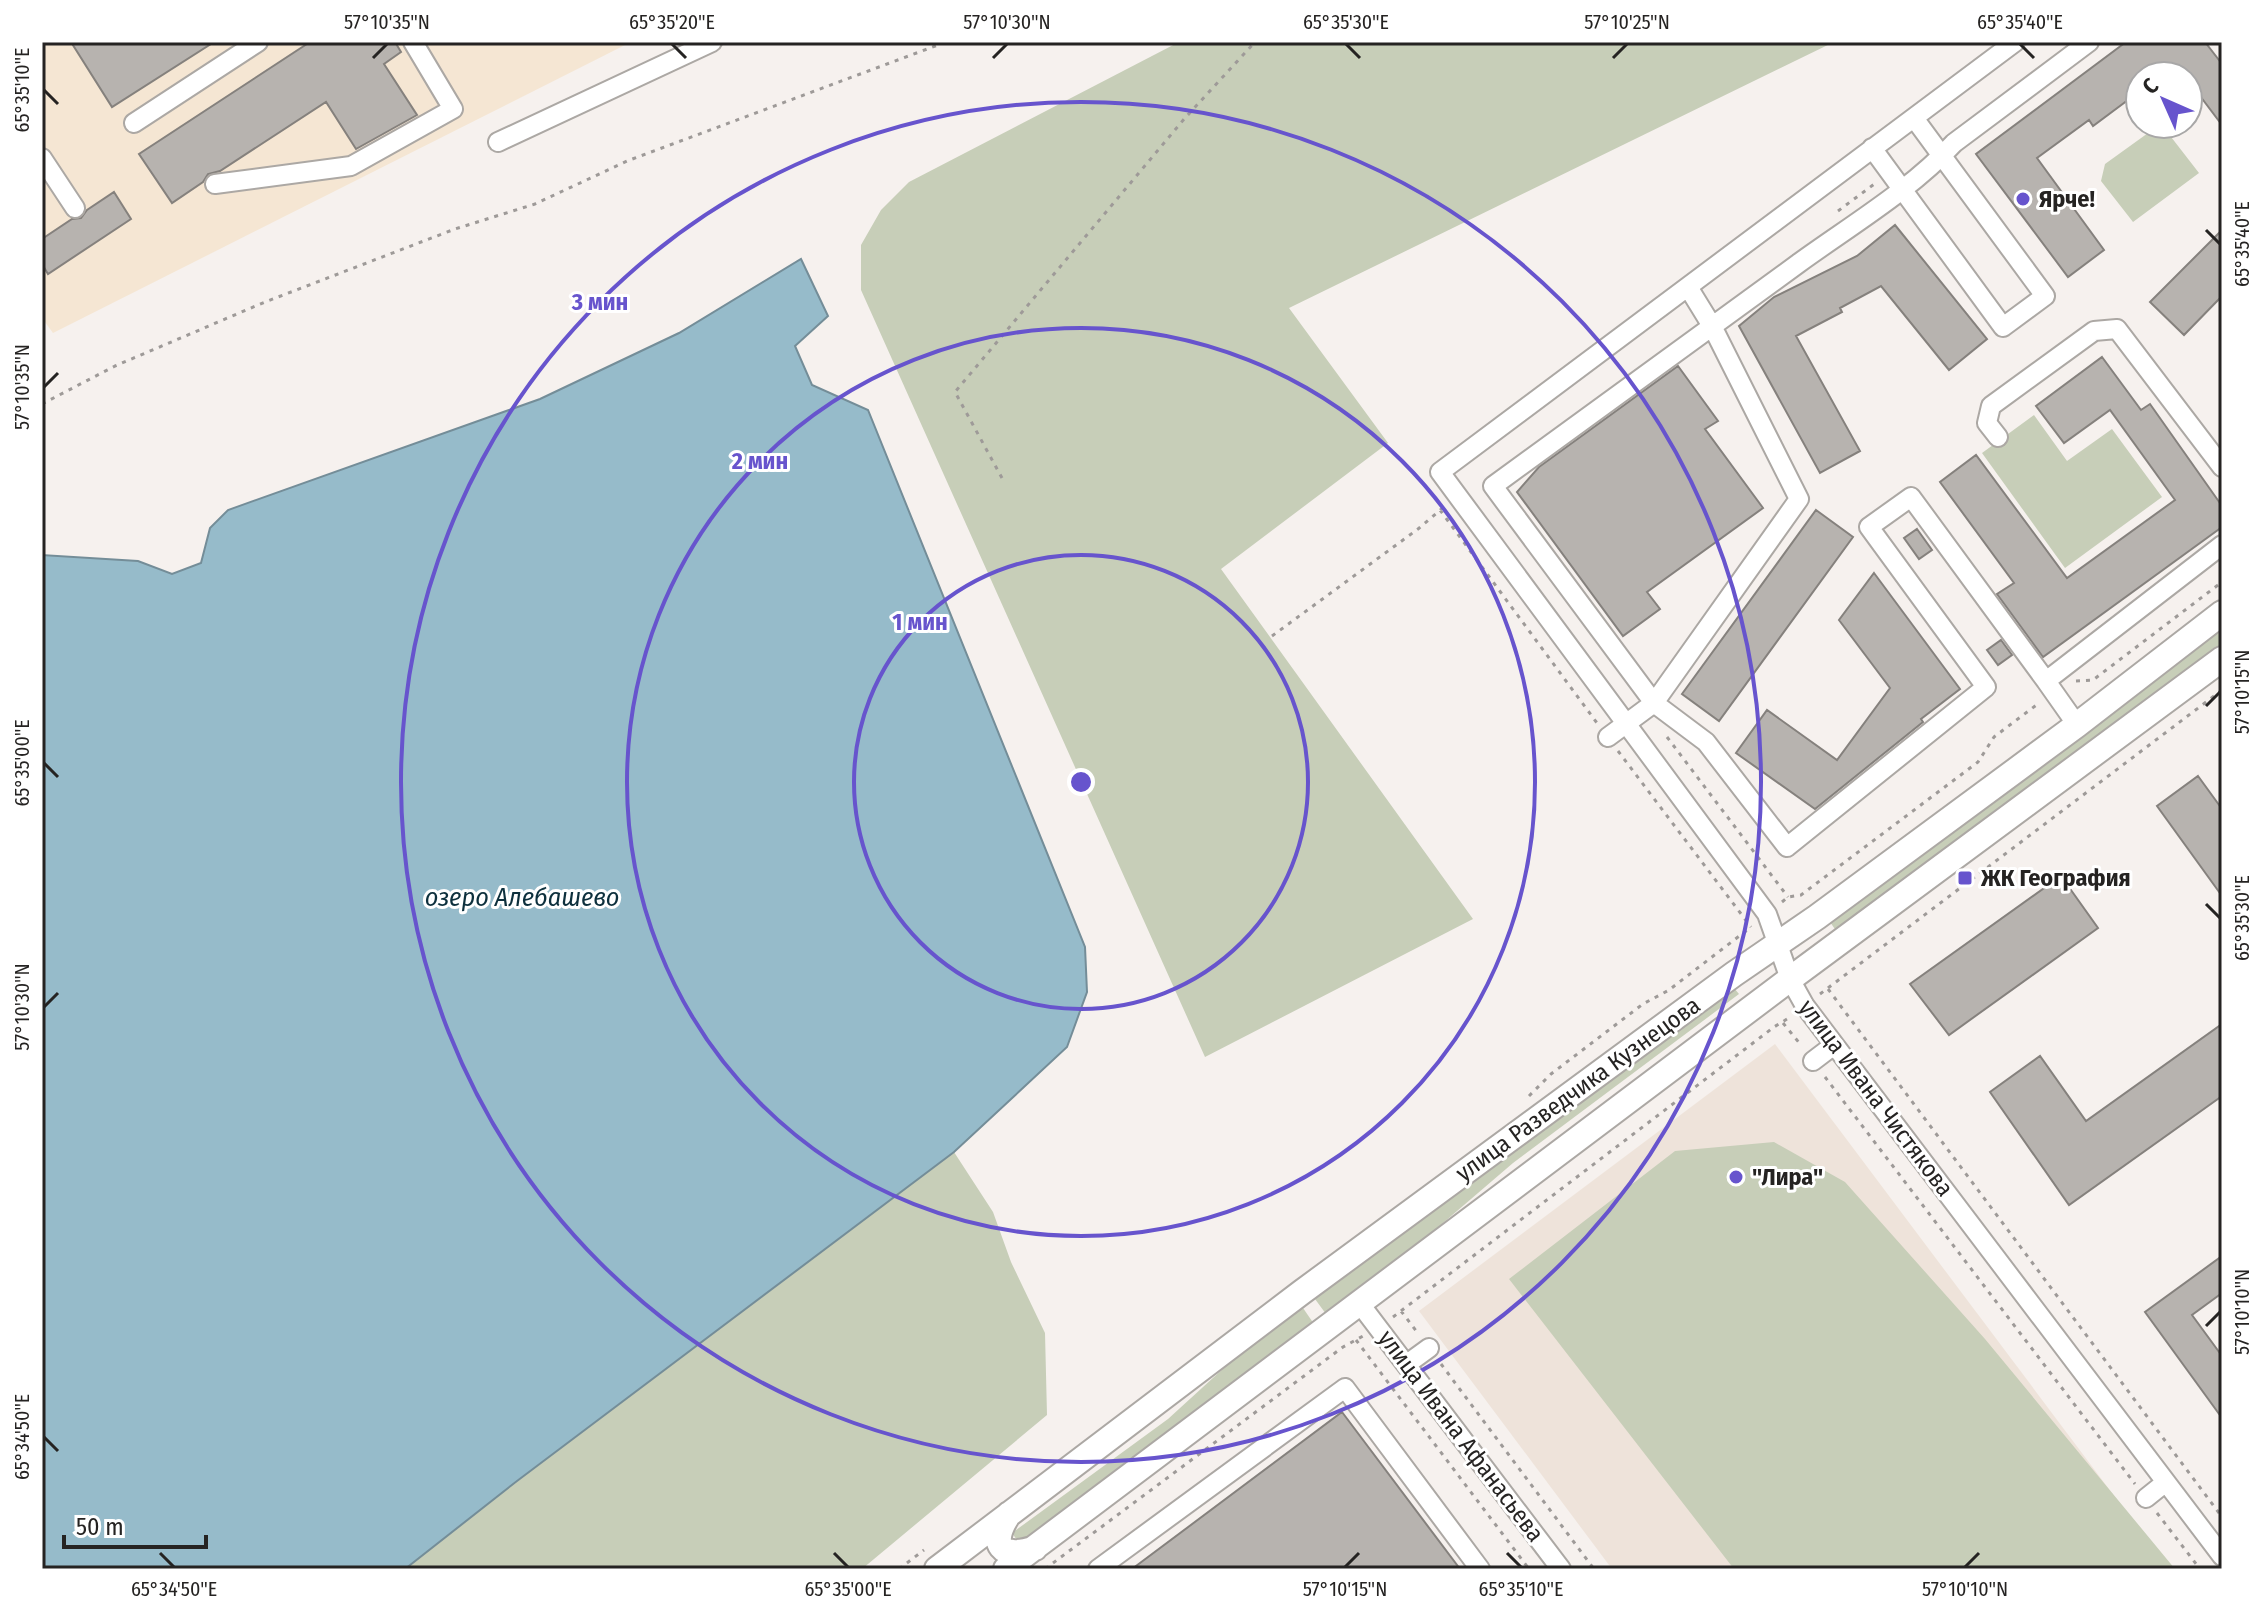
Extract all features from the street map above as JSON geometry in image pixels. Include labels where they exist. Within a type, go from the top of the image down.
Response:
[{"type":"main road","name":"улица Разведчика Кузнецова","points":[[930,1560],[1009,1514],[1302,1292],[1734,974],[1778,946],[2077,725],[2222,613]]},
{"type":"main road","name":"улица Разведчика Кузнецова","points":[[1006,1569],[1040,1558],[1360,1304],[1790,979],[2222,659]]},
{"type":"main road","points":[[1009,1514],[1000,1528],[1000,1547],[1009,1553],[1040,1558]]},
{"type":"street","points":[[134,123],[258,42]]},
{"type":"street","points":[[215,184],[351,166],[453,109],[413,42]]},
{"type":"street","points":[[498,142],[712,42]]},
{"type":"street","points":[[1608,737],[1654,703],[1799,499],[1712,326],[1688,287],[2015,42]]},
{"type":"street","points":[[2077,725],[1911,497],[1869,527],[1986,687],[1787,847],[1706,742],[1654,703],[1493,486],[1901,188],[1954,143],[2089,42]]},
{"type":"street","points":[[1872,148],[2003,327],[2045,296],[1914,118]]},
{"type":"street","points":[[42,158],[75,208]]},
{"type":"street","name":"улица Ивана Чистякова","points":[[1688,287],[1440,472],[1767,914],[1790,979],[1805,1006],[2222,1556]]},
{"type":"street","points":[[1998,437],[1987,423],[1991,406],[2094,331],[2117,329],[2222,467]]},
{"type":"street","points":[[2050,687],[2222,545]]},
{"type":"street","points":[[1813,1061],[1834,1045]]},
{"type":"street","name":"улица Ивана Афанасьева","points":[[1360,1304],[1561,1569]]},
{"type":"street","points":[[1407,1364],[1429,1348]]},
{"type":"street","points":[[1098,1569],[1345,1388],[1480,1569]]},
{"type":"street","points":[[2146,1498],[2166,1482]]},
{"type":"path","points":[[42,404],[115,366],[265,302],[455,229],[535,204],[627,161],[946,42]]},
{"type":"path","points":[[1002,478],[955,392],[1185,118],[1255,42]]},
{"type":"path","points":[[1440,510],[1751,927]]},
{"type":"path","points":[[1528,1098],[1551,1074],[1643,1004],[1669,990],[1788,897],[1801,895],[1978,762],[1994,737],[2050,687],[2070,681],[2093,680],[2222,582]]},
{"type":"path","points":[[1040,1558],[1343,1347],[1379,1328],[2222,690]]},
{"type":"path","points":[[1828,989],[2222,1517]]},
{"type":"path","points":[[1783,1023],[2200,1569]]},
{"type":"path","points":[[1401,1311],[1594,1569]]},
{"type":"path","points":[[1356,1340],[1529,1569]]},
{"type":"path","points":[[899,1569],[930,1560]]},
{"type":"shaded area","points":[[42,42],[631,42],[53,333],[42,318]]},
{"type":"shaded area","name":"\"Лира\"","points":[[1775,1044],[2169,1569],[1612,1569],[1419,1311]]},
{"type":"green space","points":[[1179,42],[1834,42],[1289,308],[1388,443],[1221,569],[1473,919],[1205,1057],[861,290],[861,245],[881,210],[909,182]]},
{"type":"green space","points":[[2138,140],[2173,140],[2199,173],[2133,222],[2101,181],[2105,164]]},
{"type":"green space","points":[[2034,415],[2067,461],[2112,429],[2162,497],[2065,568],[1982,453]]},
{"type":"green space","points":[[2222,624],[2222,644],[2205,660],[1837,932],[1830,922],[2058,756],[2149,679]]},
{"type":"green space","points":[[1734,988],[1739,994],[1513,1163],[1408,1253],[1326,1314],[1315,1299]]},
{"type":"green space","name":"\"Лира\"","points":[[1774,1142],[1845,1182],[1985,1339],[2175,1569],[1734,1569],[1509,1279],[1675,1151]]},
{"type":"green space","points":[[954,1152],[993,1212],[1011,1262],[1045,1333],[1047,1415],[862,1569],[405,1569],[517,1481]]},
{"type":"green space","points":[[1303,1308],[1314,1324],[1019,1543],[1012,1533],[1168,1419],[1237,1356]]},
{"type":"water","name":"озеро Алебашево","points":[[801,259],[828,316],[795,346],[812,385],[868,410],[1085,947],[1087,992],[1067,1047],[954,1152],[405,1569],[42,1569],[42,555],[138,561],[172,574],[201,563],[210,528],[228,510],[540,399],[679,333]]},
{"type":"building","points":[[71,42],[214,42],[112,107]]},
{"type":"building","points":[[310,42],[395,42],[401,52],[384,64],[417,115],[356,149],[326,102],[220,171],[208,174],[203,182],[172,203],[139,154]]},
{"type":"building","points":[[2126,42],[2205,42],[2222,64],[2222,125],[2204,101],[2204,60],[2124,60],[2124,103],[2093,126],[2089,120],[2037,158],[2104,250],[2068,277],[1976,154]]},
{"type":"building","points":[[114,192],[131,219],[48,274],[42,264],[42,239],[72,219],[81,218],[87,210]]},
{"type":"building","points":[[1895,225],[1987,339],[1949,370],[1881,286],[1840,308],[1842,312],[1796,336],[1860,451],[1820,473],[1739,326],[1774,297],[1857,256]]},
{"type":"building","points":[[2222,230],[2222,296],[2184,335],[2150,302]]},
{"type":"building","points":[[2102,357],[2141,410],[2150,404],[2222,506],[2222,527],[2043,657],[1997,594],[2014,583],[1940,482],[1976,455],[2067,578],[2175,500],[2110,410],[2064,443],[2036,406]]},
{"type":"building","points":[[1678,366],[1718,421],[1705,429],[1763,508],[1647,592],[1660,609],[1623,636],[1517,492],[1539,467]]},
{"type":"building","points":[[1816,510],[1853,537],[1719,721],[1682,694]]},
{"type":"building","points":[[1917,529],[1932,550],[1919,559],[1904,538]]},
{"type":"building","points":[[1874,573],[1960,689],[1815,809],[1736,753],[1767,710],[1837,760],[1890,688],[1839,620]]},
{"type":"building","points":[[2001,640],[2012,655],[1998,665],[1987,650]]},
{"type":"building","points":[[2198,776],[2222,809],[2222,896],[2157,806]]},
{"type":"building","points":[[2061,876],[2098,928],[1949,1035],[1910,984]]},
{"type":"building","points":[[2222,1024],[2222,1096],[2069,1205],[1990,1092],[2040,1056],[2086,1121]]},
{"type":"building","points":[[2222,1256],[2222,1293],[2192,1315],[2222,1356],[2222,1418],[2145,1312]]},
{"type":"building","points":[[1342,1412],[1460,1569],[1132,1569]]},
{"type":"place","name":"Ярче!","points":[[2023,199]]},
{"type":"place","name":"ЖК География","points":[[1965,878]]},
{"type":"place","name":"\"Лира\"","points":[[1736,1177]]}]
